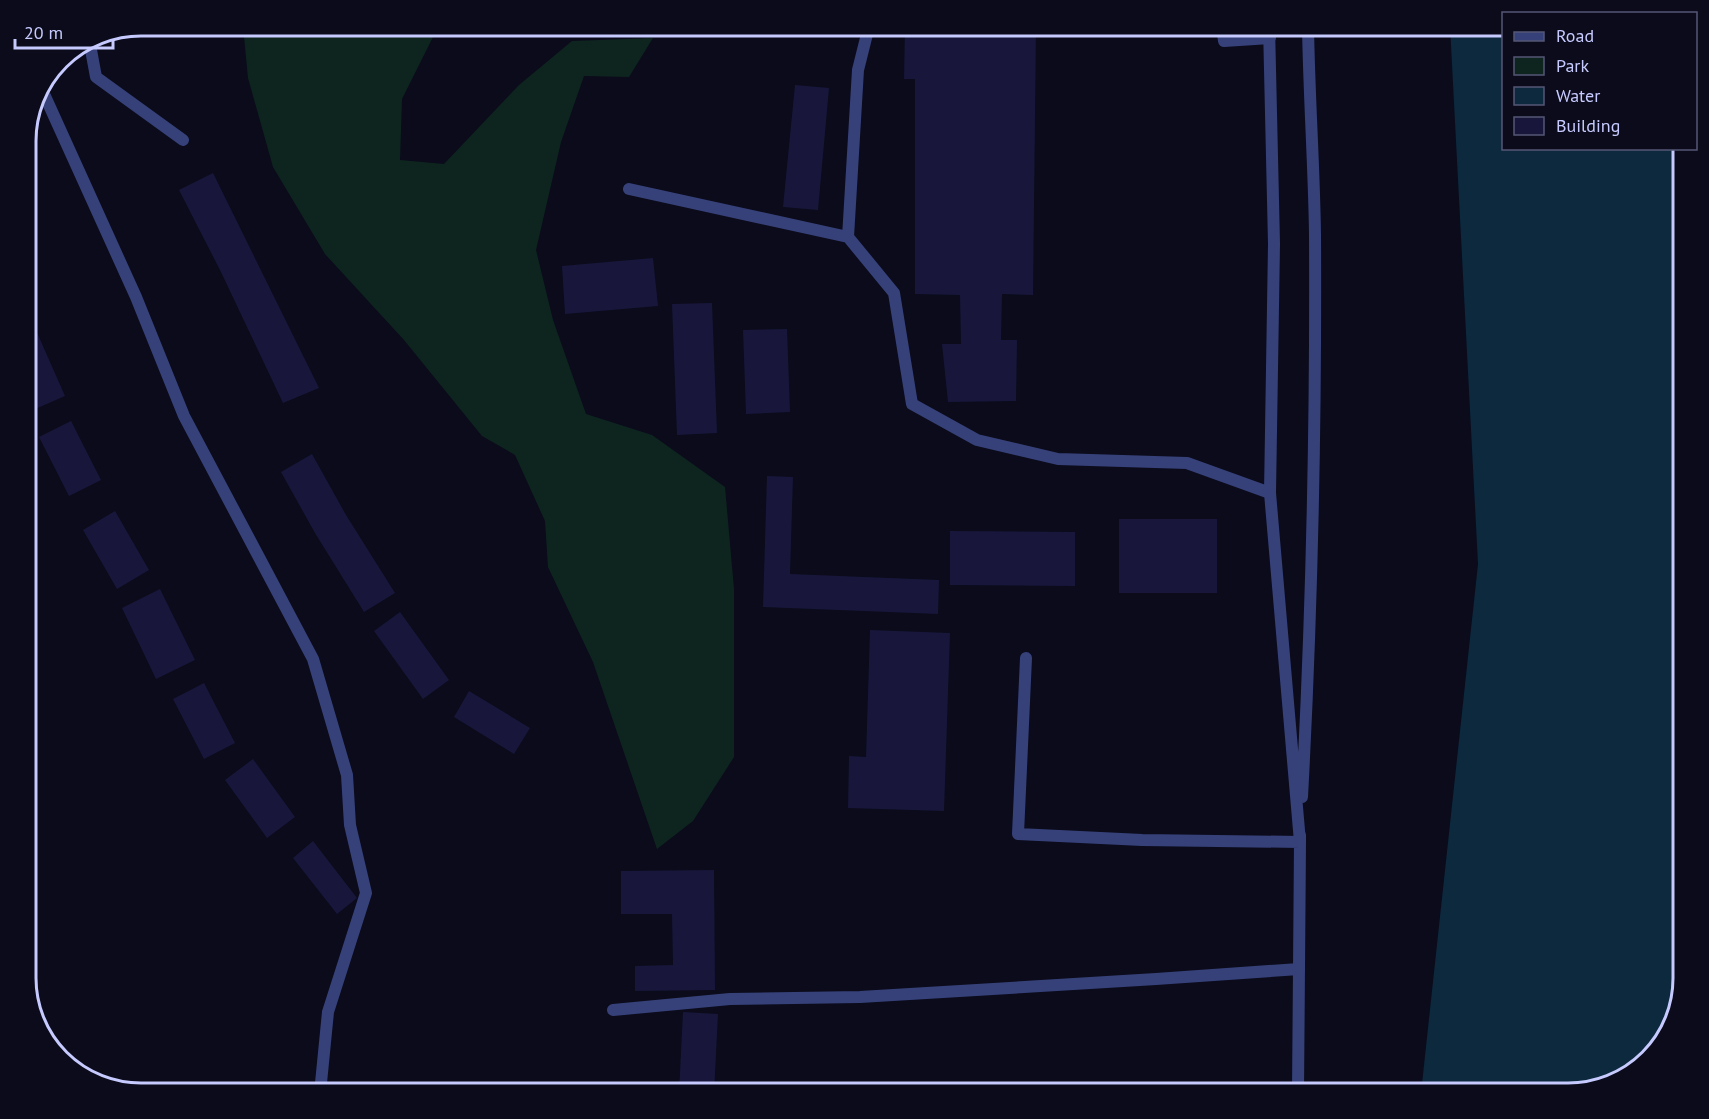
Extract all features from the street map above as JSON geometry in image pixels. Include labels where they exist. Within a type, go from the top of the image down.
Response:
[{"type":"street","points":[[848,237],[858,70],[866,36]]},
{"type":"street","points":[[1223,36],[1224,41],[1249,36]]},
{"type":"street","points":[[1269,36],[1274,244],[1270,494],[1300,842]]},
{"type":"street","points":[[1298,1083],[1300,842],[1309,659],[1314,427],[1315,232],[1308,36]]},
{"type":"street","points":[[91,50],[96,77],[183,140]]},
{"type":"street","points":[[46,98],[136,297],[184,416],[313,659],[346,775],[350,825],[366,893],[328,1012],[321,1083]]},
{"type":"street","points":[[629,189],[848,237],[894,293],[912,404],[977,440],[1058,459],[1187,464],[1270,494]]},
{"type":"street","points":[[1026,658],[1018,834],[1142,840],[1300,842]]},
{"type":"street","points":[[613,1010],[730,999],[860,998],[1299,969]]},
{"type":"green space","points":[[244,36],[434,36],[402,99],[400,160],[444,164],[519,85],[572,41],[653,38],[629,77],[584,76],[561,142],[536,250],[553,320],[586,414],[652,435],[725,487],[734,589],[734,757],[693,821],[657,849],[593,662],[548,567],[545,521],[515,455],[482,436],[404,340],[325,254],[273,167],[248,78]]},
{"type":"water","points":[[1451,36],[1502,36],[1502,150],[1673,150],[1672,992],[1662,1025],[1637,1057],[1608,1075],[1582,1082],[1422,1083],[1478,564]]},
{"type":"building","points":[[905,36],[1036,36],[1033,295],[1002,294],[1001,340],[1017,340],[1016,401],[948,402],[942,344],[961,344],[960,295],[915,294],[915,79],[904,79]]},
{"type":"building","points":[[795,85],[829,88],[818,210],[783,207]]},
{"type":"building","points":[[213,173],[319,388],[283,403],[179,190]]},
{"type":"building","points":[[653,258],[658,306],[565,314],[562,266]]},
{"type":"building","points":[[712,303],[717,433],[677,435],[672,304]]},
{"type":"building","points":[[787,329],[790,412],[746,414],[743,330]]},
{"type":"building","points":[[36,330],[65,396],[36,409]]},
{"type":"building","points":[[71,421],[101,480],[69,496],[39,437]]},
{"type":"building","points":[[312,454],[346,515],[395,593],[364,612],[315,533],[281,472]]},
{"type":"building","points":[[767,476],[793,477],[790,574],[939,580],[938,614],[763,607]]},
{"type":"building","points":[[115,511],[149,570],[117,589],[83,530]]},
{"type":"building","points":[[1119,519],[1217,519],[1217,593],[1119,593]]},
{"type":"building","points":[[950,531],[1075,532],[1075,586],[950,585]]},
{"type":"building","points":[[160,589],[195,660],[156,679],[122,608]]},
{"type":"building","points":[[400,612],[449,680],[423,699],[374,631]]},
{"type":"building","points":[[870,630],[950,633],[944,811],[848,808],[849,756],[866,757]]},
{"type":"building","points":[[204,683],[235,743],[204,759],[173,699]]},
{"type":"building","points":[[469,691],[530,728],[514,754],[454,717]]},
{"type":"building","points":[[253,759],[295,817],[267,838],[225,780]]},
{"type":"building","points":[[313,841],[357,898],[337,914],[293,858]]},
{"type":"building","points":[[714,870],[715,990],[635,991],[635,966],[673,965],[672,914],[621,914],[621,871]]},
{"type":"building","points":[[683,1012],[718,1014],[715,1083],[679,1083]]}]
